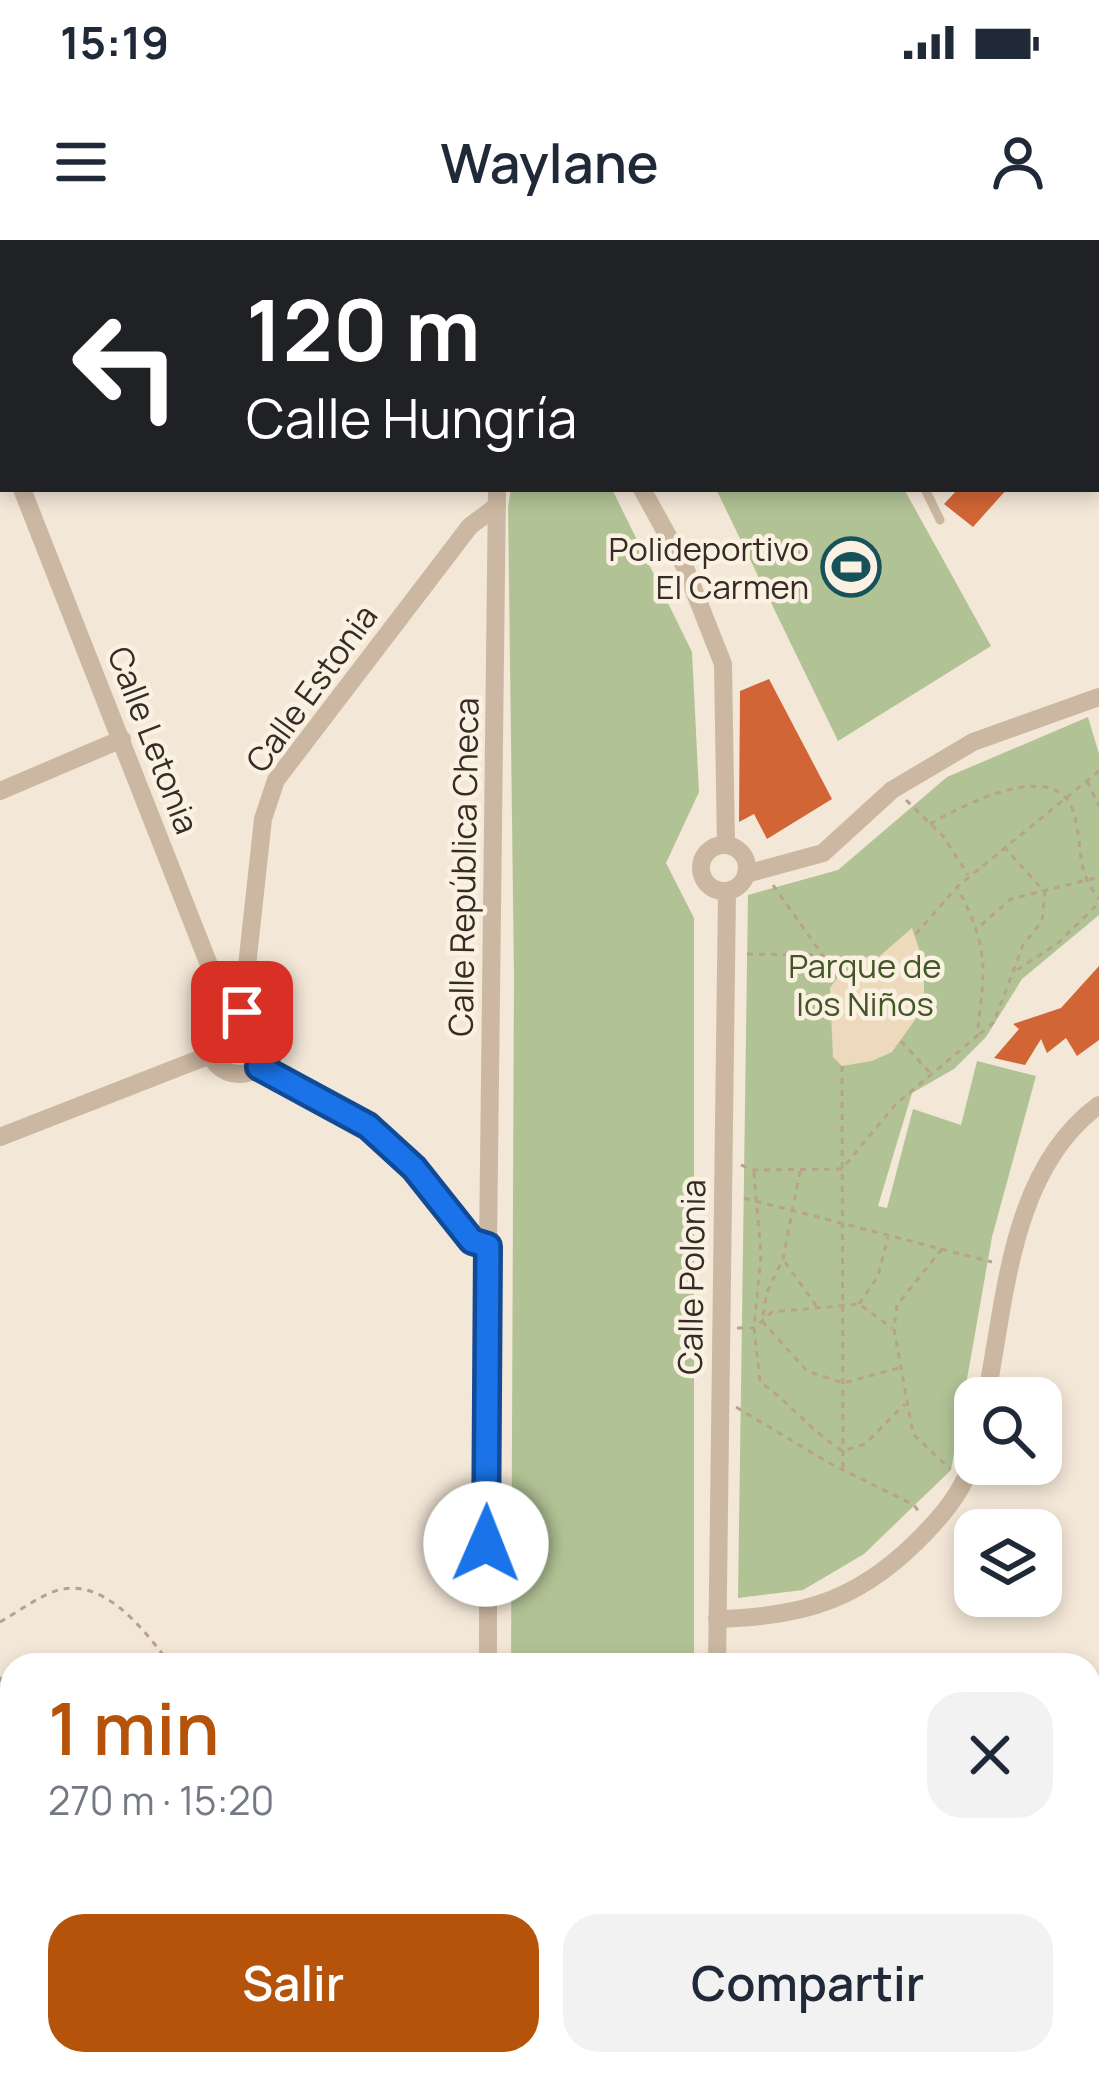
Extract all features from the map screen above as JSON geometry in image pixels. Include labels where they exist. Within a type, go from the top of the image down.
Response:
[{"type":"street","name":"Calle Letonia","points":[[23,492],[235,1012]]},
{"type":"street","points":[[644,492],[684,565],[723,664],[726,845]]},
{"type":"street","name":"Calle Estonia","points":[[235,1012],[263,819],[276,780],[470,526],[497,498]]},
{"type":"street","name":"Calle República Checa","points":[[488,1653],[497,498]]},
{"type":"street","points":[[753,872],[743,855],[726,845],[711,849],[701,869],[712,888],[728,891],[753,872],[823,853],[895,789],[973,742],[1099,697]]},
{"type":"street","points":[[0,791],[122,739]]},
{"type":"street","name":"Calle Polonia","points":[[717,1653],[728,891]]},
{"type":"street","points":[[235,1012],[260,1020],[270,1039],[259,1067],[250,1072],[231,1073],[210,1054],[212,1026],[235,1012]]},
{"type":"street","points":[[0,1137],[210,1054]]},
{"type":"street","points":[[259,1067],[368,1126],[414,1168],[472,1241],[488,1246]]},
{"type":"street","points":[[990,1377],[1022,1222],[1064,1139],[1099,1105]]},
{"type":"street","points":[[718,1619],[778,1616],[842,1598],[882,1573],[930,1528],[962,1485]]},
{"type":"lane","points":[[927,492],[940,520]]},
{"type":"path","points":[[916,934],[957,887],[1099,771]]},
{"type":"path","points":[[1087,781],[1099,806]]},
{"type":"path","points":[[930,824],[1023,784],[1066,798],[1084,881],[1099,901],[1058,943],[1014,972]]},
{"type":"path","points":[[895,789],[943,836],[969,877]]},
{"type":"path","points":[[722,1163],[754,1170],[842,1169],[895,1105],[994,1022],[1023,945],[1042,921],[1045,892],[1005,848]]},
{"type":"path","points":[[753,872],[838,977]]},
{"type":"path","points":[[979,927],[1011,899],[1099,877]]},
{"type":"path","points":[[957,887],[979,927],[986,964],[977,1036]]},
{"type":"path","points":[[726,953],[823,955]]},
{"type":"path","points":[[901,1041],[933,1076]]},
{"type":"path","points":[[842,1066],[843,1470]]},
{"type":"path","points":[[754,1170],[761,1255],[754,1328],[760,1382],[788,1400],[817,1436],[843,1451],[866,1444],[905,1404]]},
{"type":"path","points":[[762,1321],[767,1292],[783,1259],[801,1170]]},
{"type":"path","points":[[744,1198],[1012,1268]]},
{"type":"path","points":[[720,1328],[754,1328],[772,1312],[859,1304],[878,1276],[889,1235]]},
{"type":"path","points":[[942,1250],[897,1305],[894,1329],[913,1434],[954,1471]]},
{"type":"path","points":[[783,1259],[819,1310]]},
{"type":"path","points":[[859,1304],[894,1329]]},
{"type":"path","points":[[762,1321],[806,1371],[843,1383],[899,1368]]},
{"type":"path","points":[[718,1397],[843,1470],[914,1505],[930,1528]]},
{"type":"path","points":[[0,1622],[53,1591],[82,1590],[122,1606],[161,1653]]},
{"type":"green space","points":[[510,492],[613,492],[692,652],[699,792],[666,863],[694,918],[694,1653],[511,1653],[514,975]]},
{"type":"green space","name":"Polideportivo El Carmen","points":[[717,492],[906,492],[991,646],[838,741]]},
{"type":"green space","name":"Parque de los Niños","points":[[1088,717],[1099,754],[1099,915],[1022,979],[986,1037],[954,1069],[912,1093],[878,1206],[887,1208],[913,1109],[961,1125],[977,1061],[1036,1076],[992,1237],[967,1377],[954,1377],[951,1470],[864,1554],[803,1590],[738,1598],[748,895],[838,870],[947,777]]},
{"type":"shaded area","points":[[912,928],[924,964],[924,993],[917,1017],[892,1052],[842,1066],[833,1057],[830,988],[870,955],[874,961]]},
{"type":"building","points":[[955,492],[1004,492],[973,527],[944,504]]},
{"type":"building","points":[[769,679],[832,799],[767,839],[754,814],[739,822],[740,691]]},
{"type":"building","points":[[1099,966],[1099,1040],[1077,1056],[1066,1038],[1047,1053],[1041,1039],[1025,1065],[994,1058],[1019,1029],[1013,1024],[1061,1008]]},
{"type":"place","name":"Polideportivo El Carmen","points":[[851,567]]},
{"type":"route","points":[[242,1012],[267,1029],[269,1049],[259,1067],[368,1126],[414,1168],[472,1241],[488,1246],[486,1544]]}]
